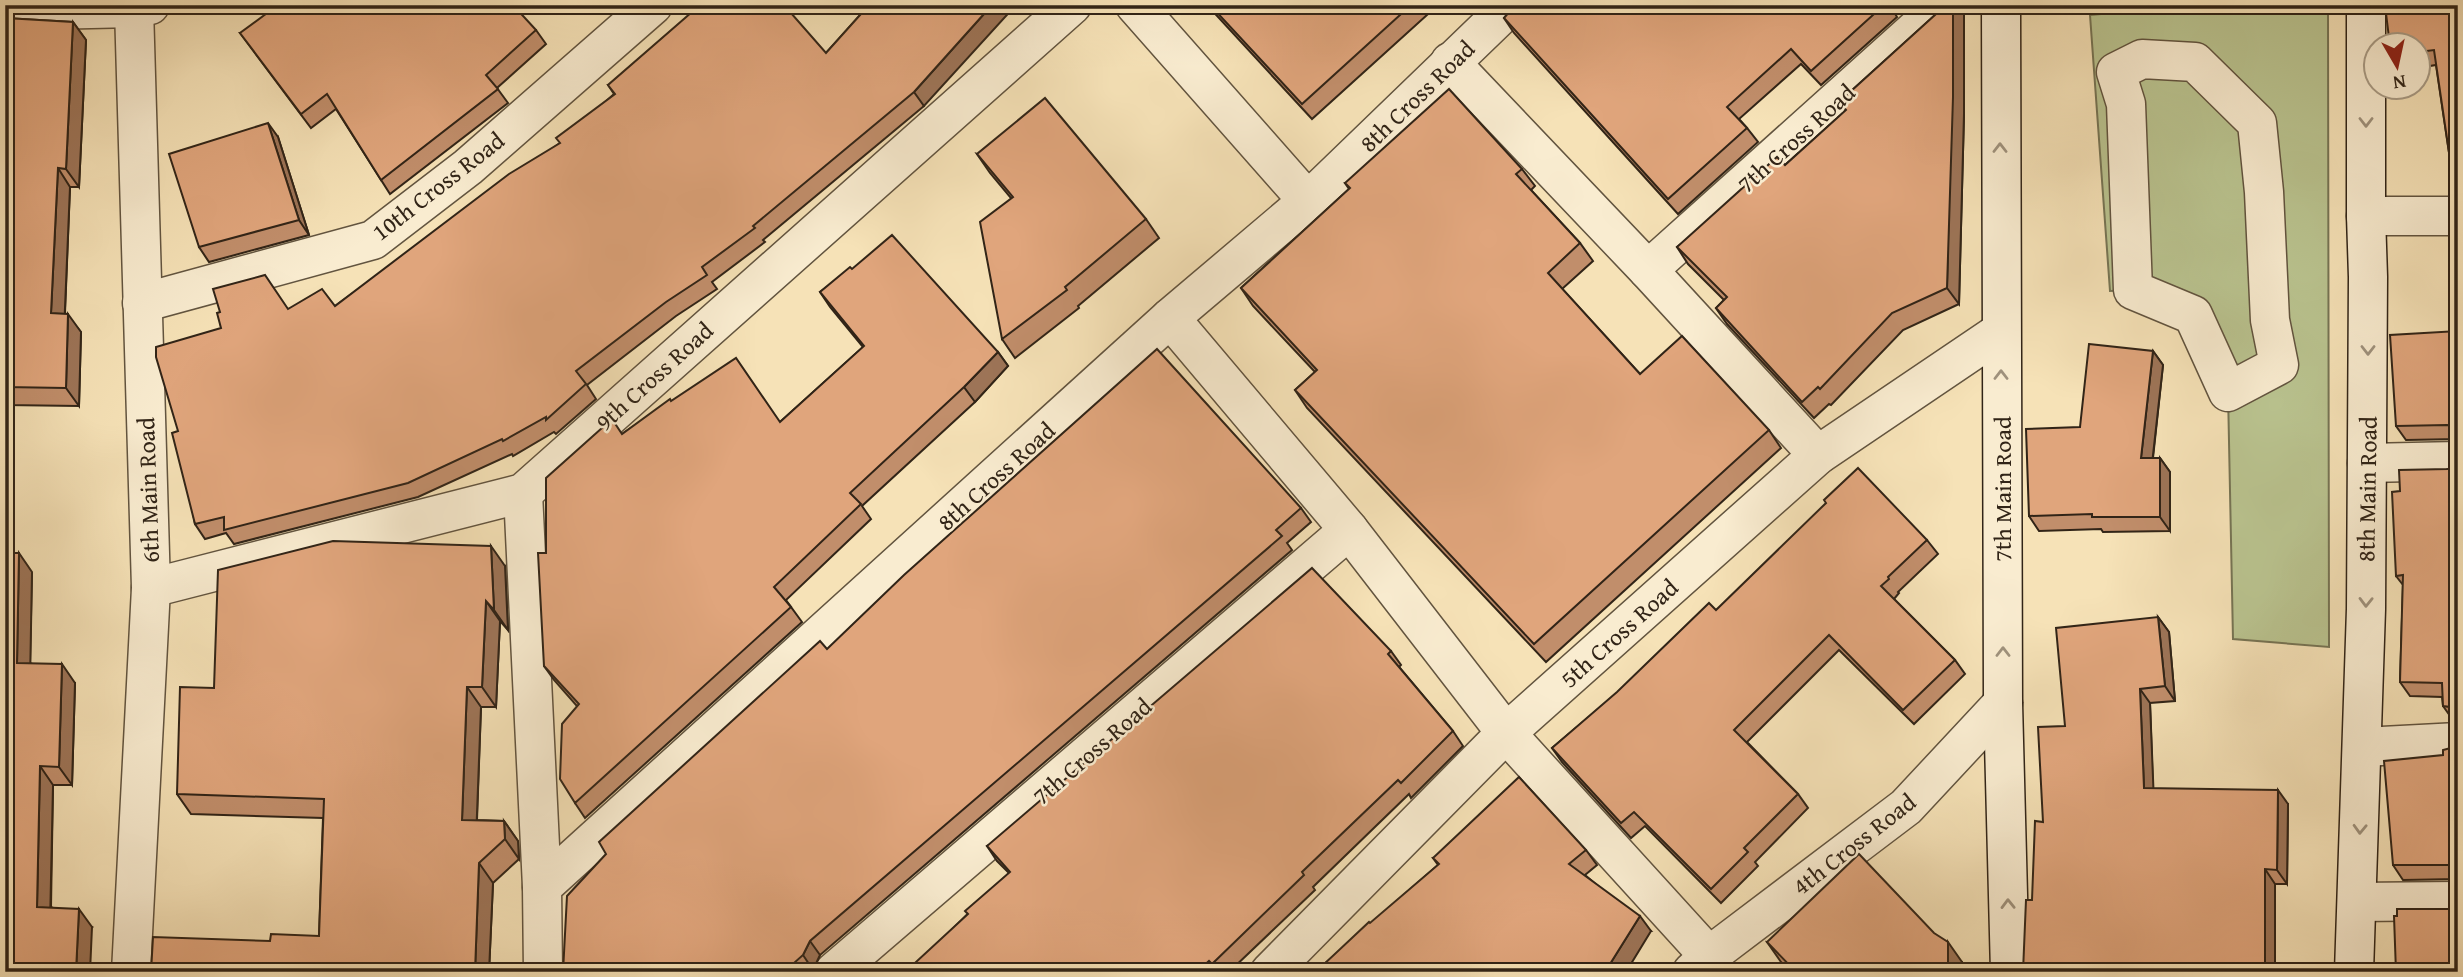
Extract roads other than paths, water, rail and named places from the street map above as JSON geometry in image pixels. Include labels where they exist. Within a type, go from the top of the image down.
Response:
[{"type":"street","name":"10th Cross Road","points":[[142,303],[373,240],[468,167],[653,5]]},
{"type":"street","name":"9th Cross Road","points":[[151,587],[523,492],[1072,5]]},
{"type":"street","points":[[1135,5],[1308,201]]},
{"type":"street","name":"8th Cross Road","points":[[542,887],[1170,318],[1308,201],[1511,5]]},
{"type":"street","name":"7th Cross Road","points":[[1648,270],[1943,5]]},
{"type":"street","name":"8th Main Road","points":[[2354,972],[2363,747],[2367,463],[2366,5]]},
{"type":"street","name":"7th Main Road","points":[[2007,6],[2000,332],[2003,704],[2010,972]]},
{"type":"street","name":"6th Main Road","points":[[131,972],[151,587],[142,303],[142,7]]},
{"type":"street","points":[[5,11],[142,7]]},
{"type":"street","points":[[2142,59],[2195,62],[2258,123],[2270,320],[2279,365],[2228,392],[2193,315],[2133,290],[2126,104],[2116,72],[2142,59]]},
{"type":"street","points":[[1450,62],[1648,270],[1818,455]]},
{"type":"street","points":[[2366,216],[2458,216]]},
{"type":"street","points":[[1170,318],[1349,530],[1506,733],[1701,964]]},
{"type":"street","name":"5th Cross Road","points":[[1270,972],[1506,733],[1818,455],[2000,332]]},
{"type":"street","points":[[2367,463],[2458,461]]},
{"type":"street","points":[[523,492],[542,887],[542,972]]},
{"type":"street","name":"7th Cross Road","points":[[834,972],[1349,530]]},
{"type":"street","name":"4th Cross Road","points":[[1701,964],[1906,807],[2003,704]]},
{"type":"street","points":[[2363,747],[2458,742]]},
{"type":"street","points":[[2357,902],[2458,901]]}]
